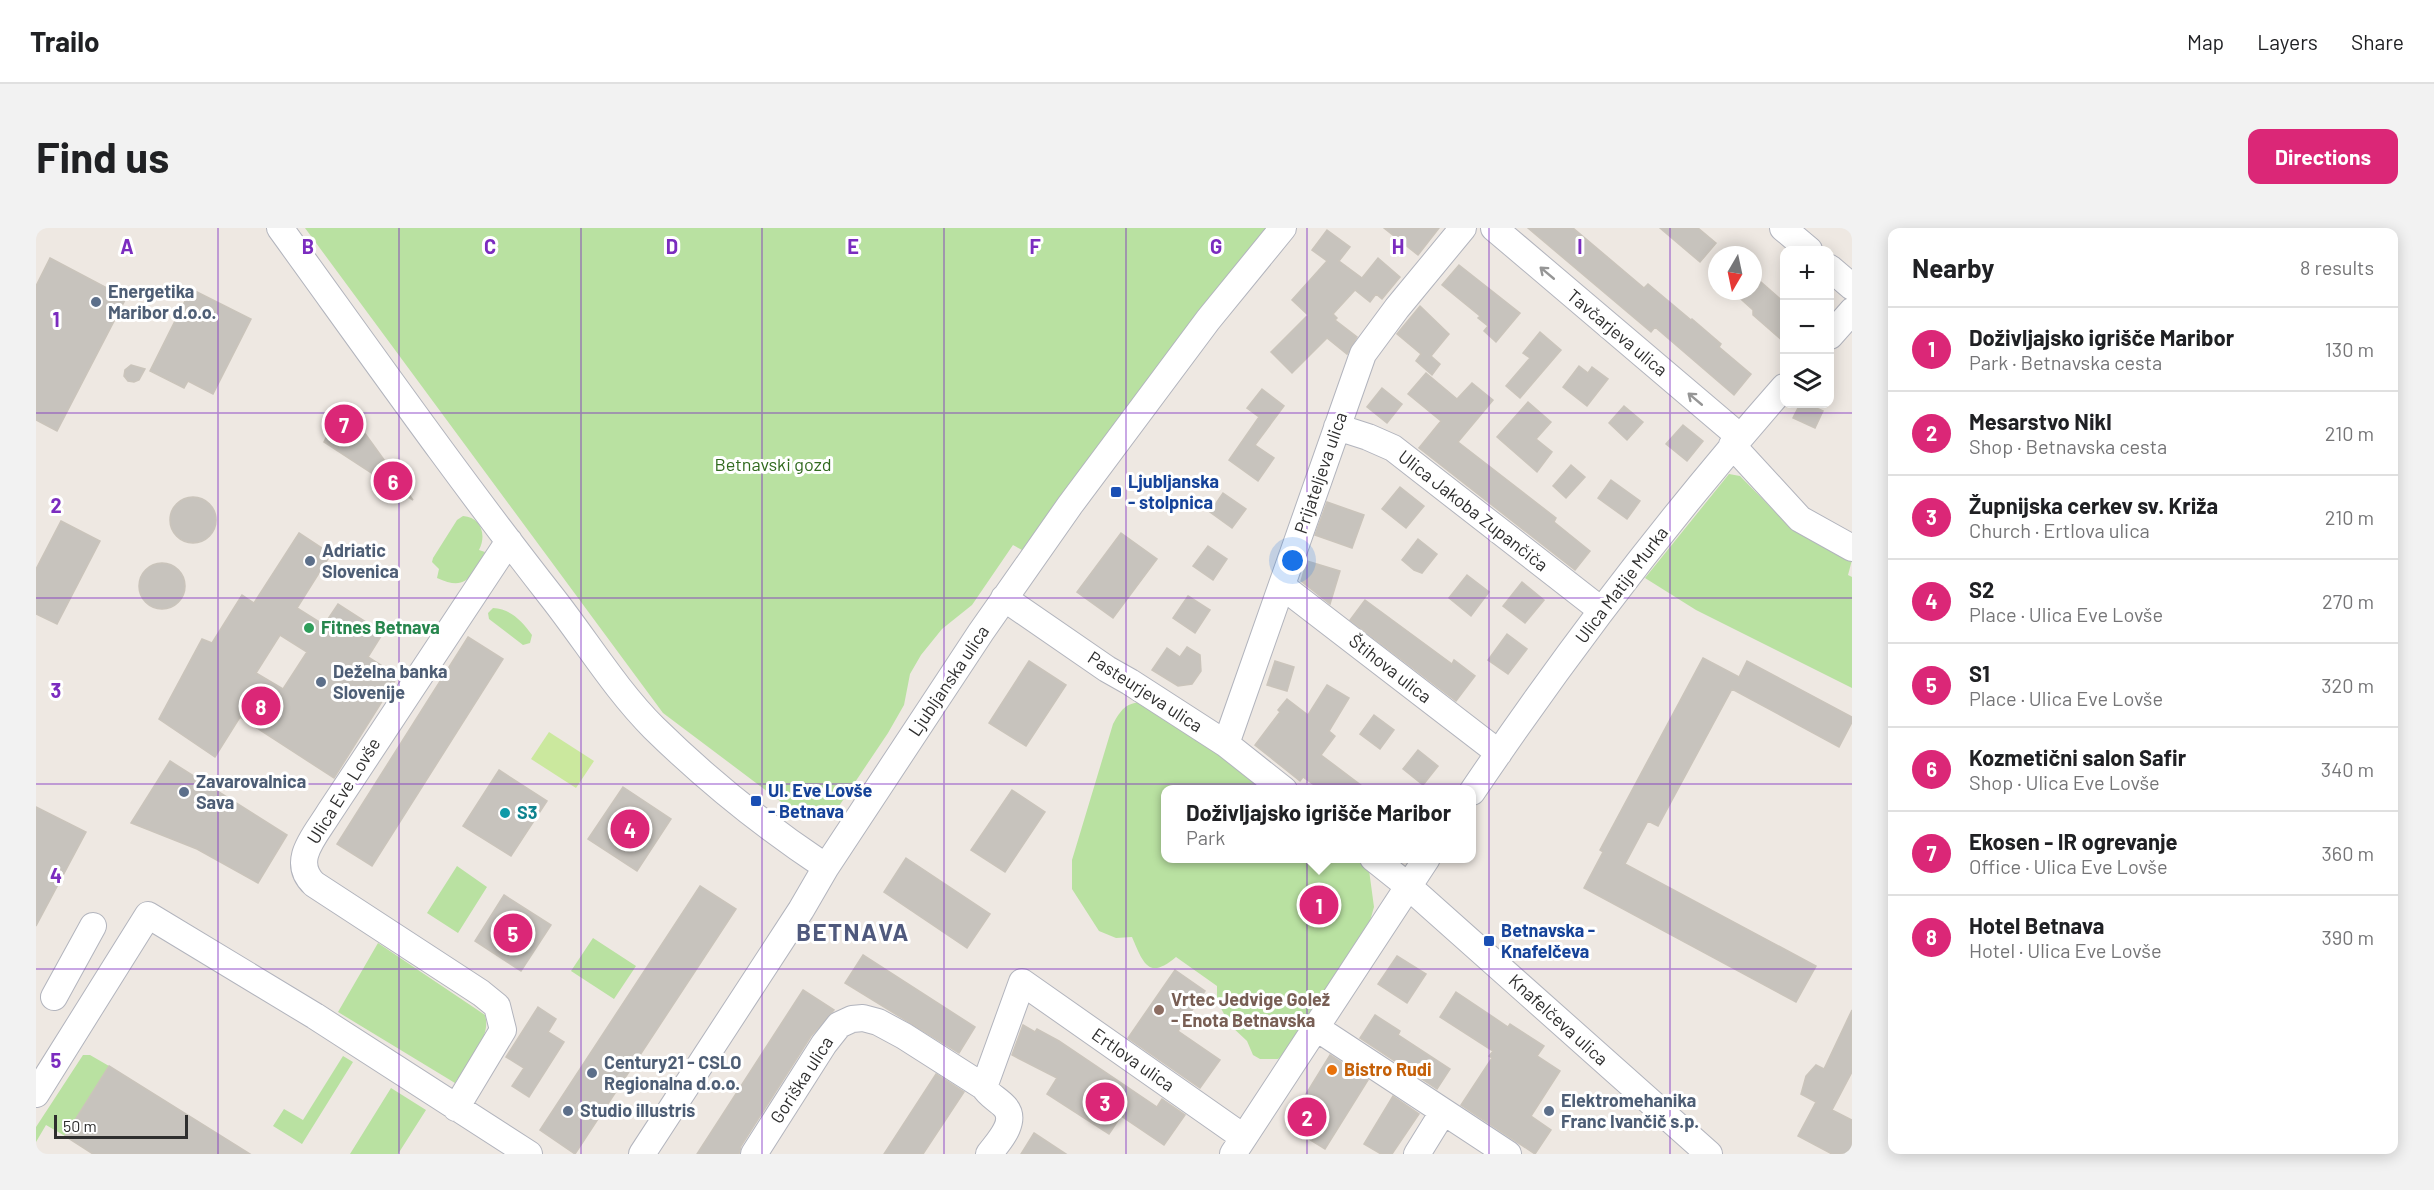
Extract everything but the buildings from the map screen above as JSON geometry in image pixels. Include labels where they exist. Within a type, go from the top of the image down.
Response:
[{"type":"street","points":[[279,228],[509,541],[614,680],[652,726],[710,781],[826,867]]},
{"type":"street","name":"Ljubljanska ulica","points":[[642,1154],[801,910],[826,867],[1004,598],[1161,382],[1283,228]]},
{"type":"street","name":"Prijateljeva ulica","points":[[1226,744],[1364,354],[1397,308],[1463,228]]},
{"type":"street","name":"Tavčarjeva ulica","points":[[1494,228],[1736,441],[1800,519],[1852,548]]},
{"type":"street","points":[[1788,230],[1805,246]]},
{"type":"street","points":[[1834,271],[1852,287]]},
{"type":"street","points":[[1834,331],[1852,311]]},
{"type":"street","name":"Ulica Matije Murka","points":[[1476,786],[1601,610],[1736,441],[1780,393]]},
{"type":"street","name":"Ulica Jakoba Zupančiča","points":[[1337,427],[1393,448],[1601,610]]},
{"type":"street","name":"Ulica Eve Lovše","points":[[456,1107],[503,1030],[497,1006],[481,993],[321,889],[307,877],[303,865],[308,849],[329,813],[509,541]]},
{"type":"street","name":"Štihova ulica","points":[[1282,586],[1499,753]]},
{"type":"street","name":"Pasteurjeva ulica","points":[[1004,598],[1107,669],[1226,744],[1279,785]]},
{"type":"street","points":[[1379,863],[1408,886]]},
{"type":"street","points":[[1238,1146],[1424,863]]},
{"type":"street","name":"Knafelčeva ulica","points":[[1408,886],[1709,1154]]},
{"type":"street","points":[[36,1094],[148,915],[315,1016],[529,1154]]},
{"type":"street","points":[[54,997],[93,926]]},
{"type":"street","name":"Ertlova ulica","points":[[984,1087],[1022,982],[1238,1146]]},
{"type":"street","name":"Goriška ulica","points":[[754,1154],[839,1025],[852,1019],[863,1018],[878,1022],[904,1036],[984,1087],[1004,1105],[1009,1120],[1007,1129],[989,1154]]},
{"type":"street","points":[[1315,1027],[1508,1154]]},
{"type":"street","points":[[1417,1154],[1443,1112]]},
{"type":"green space","name":"Betnavski gozd","points":[[305,228],[1272,228],[1076,475],[1022,550],[1013,545],[972,605],[942,629],[921,655],[910,674],[904,705],[835,812],[826,817],[810,819],[800,816],[663,713]]},
{"type":"green space","points":[[1729,474],[1740,476],[1791,528],[1852,560],[1848,575],[1852,577],[1852,688],[1696,610],[1645,578]]},
{"type":"green space","points":[[463,516],[478,523],[482,533],[479,550],[485,552],[467,579],[462,582],[447,582],[437,578],[439,569],[432,562],[457,520]]},
{"type":"green space","points":[[493,608],[511,613],[520,621],[532,635],[530,643],[523,645],[489,619],[488,613]]},
{"type":"green space","points":[[1142,702],[1222,751],[1264,785],[1161,785],[1161,863],[1360,863],[1369,870],[1374,907],[1370,921],[1351,956],[1288,1051],[1278,1059],[1260,1059],[1253,1055],[1247,1041],[1230,1025],[1217,1001],[1217,986],[1176,957],[1159,968],[1148,965],[1143,961],[1132,937],[1116,938],[1099,931],[1072,889],[1072,860],[1113,724],[1124,708]]},
{"type":"green space","points":[[549,732],[594,761],[576,788],[531,759]]},
{"type":"green space","points":[[457,866],[487,887],[458,933],[427,913]]},
{"type":"green space","points":[[593,938],[636,966],[614,999],[571,971]]},
{"type":"green space","points":[[378,943],[485,1015],[485,1033],[482,1042],[455,1083],[338,1012]]},
{"type":"green space","points":[[83,1055],[90,1055],[109,1066],[65,1136],[46,1125],[36,1142],[36,1127]]},
{"type":"green space","points":[[343,1056],[353,1062],[302,1144],[273,1126],[284,1109],[303,1120]]},
{"type":"green space","points":[[391,1088],[426,1110],[398,1154],[350,1154]]},
{"type":"place","name":"Energetika Maribor d.o.o.","points":[[96,302]]},
{"type":"place","name":"Ekosen - IR ogrevanje","points":[[344,424]]},
{"type":"place","name":"Kozmetični salon Safir","points":[[393,481]]},
{"type":"place","name":"Ljubljanska - stolpnica","points":[[1116,492]]},
{"type":"place","name":"Adriatic Slovenica","points":[[310,561]]},
{"type":"place","name":"Fitnes Betnava","points":[[309,628]]},
{"type":"place","name":"Deželna banka Slovenije","points":[[321,682]]},
{"type":"place","name":"Hotel Betnava","points":[[261,706]]},
{"type":"place","name":"Zavarovalnica Sava","points":[[184,792]]},
{"type":"place","name":"Ul. Eve Lovše - Betnava","points":[[756,801]]},
{"type":"place","name":"S3","points":[[505,813]]},
{"type":"place","name":"S2","points":[[630,829]]},
{"type":"place","name":"Doživljajsko igrišče Maribor","points":[[1319,905]]},
{"type":"place","name":"S1","points":[[513,933]]},
{"type":"place","name":"Betnavska - Knafelčeva","points":[[1489,941]]},
{"type":"place","name":"Vrtec Jedvige Golež - Enota Betnavska","points":[[1159,1010]]},
{"type":"place","name":"Bistro Rudi","points":[[1332,1070]]},
{"type":"place","name":"Century21 - CSLO Regionalna d.o.o.","points":[[592,1073]]},
{"type":"place","name":"Župnijska cerkev sv. Križa","points":[[1105,1102]]},
{"type":"place","name":"Studio illustris","points":[[568,1111]]},
{"type":"place","name":"Elektromehanika Franc Ivančič s.p.","points":[[1549,1111]]},
{"type":"place","name":"Mesarstvo Nikl","points":[[1307,1117]]},
{"type":"district","name":"BETNAVA","points":[[853,933]]}]
